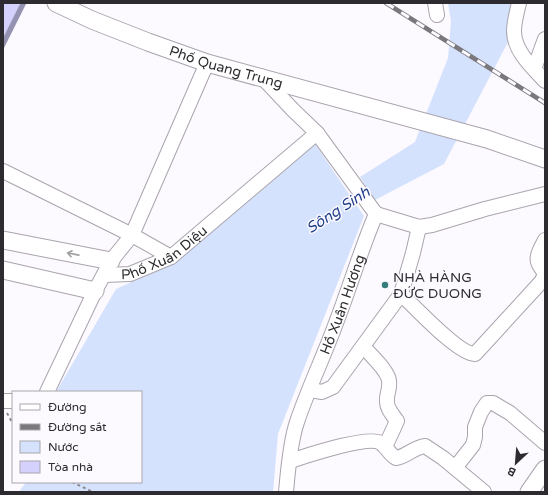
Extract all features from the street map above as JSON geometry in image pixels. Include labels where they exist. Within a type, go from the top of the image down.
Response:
[{"type":"main road","name":"Phố Quang Trung","points":[[56,3],[92,20],[207,63],[261,76],[402,115],[545,159]]},
{"type":"main road","points":[[3,240],[108,268]]},
{"type":"main road","points":[[3,270],[95,292]]},
{"type":"main road","points":[[529,492],[545,469]]},
{"type":"street","points":[[519,3],[514,29],[514,38],[517,47],[545,81]]},
{"type":"street","points":[[534,69],[545,39]]},
{"type":"street","name":"Phố Xuân Diệu","points":[[46,391],[108,268],[132,235],[207,63]]},
{"type":"street","points":[[261,76],[317,133],[376,214],[419,227],[432,225],[485,209],[545,194]]},
{"type":"street","name":"Phố Xuân Diệu","points":[[108,268],[130,274],[171,257],[317,133]]},
{"type":"street","points":[[3,171],[132,235],[171,257]]},
{"type":"street","name":"Hồ Xuân Hương","points":[[286,492],[296,424],[345,300],[363,244],[376,214]]},
{"type":"street","points":[[310,390],[322,392],[333,387],[400,294],[413,253],[419,227]]},
{"type":"street","points":[[400,294],[443,334],[465,352],[475,354],[544,278],[544,273],[538,261],[538,256],[545,240]]},
{"type":"street","points":[[363,346],[380,365],[388,378],[390,388],[386,403],[397,420],[385,447]]},
{"type":"street","points":[[455,468],[473,445],[475,427],[481,412],[487,403],[493,403],[510,413],[545,442]]},
{"type":"street","points":[[290,461],[345,444],[374,441],[380,442],[390,454],[396,458],[400,458],[418,447],[425,446],[484,492]]},
{"type":"path","points":[[7,404],[12,421]]},
{"type":"path","points":[[74,483],[93,492]]},
{"type":"water","points":[[448,3],[513,3],[508,42],[444,164],[375,200],[360,177],[415,142],[448,58],[451,21]]},
{"type":"water","points":[[315,144],[364,216],[278,434],[273,492],[19,492],[25,483],[142,483],[142,391],[57,391],[116,289],[174,263]]},
{"type":"building","points":[[3,3],[21,3],[3,39]]},
{"type":"waterway","name":"Sông Sinh","points":[[353,199],[382,182]]},
{"type":"railway","points":[[386,3],[545,103]]},
{"type":"place","name":"NHÀ HÀNG ĐỨC DUONG","points":[[385,285]]}]
